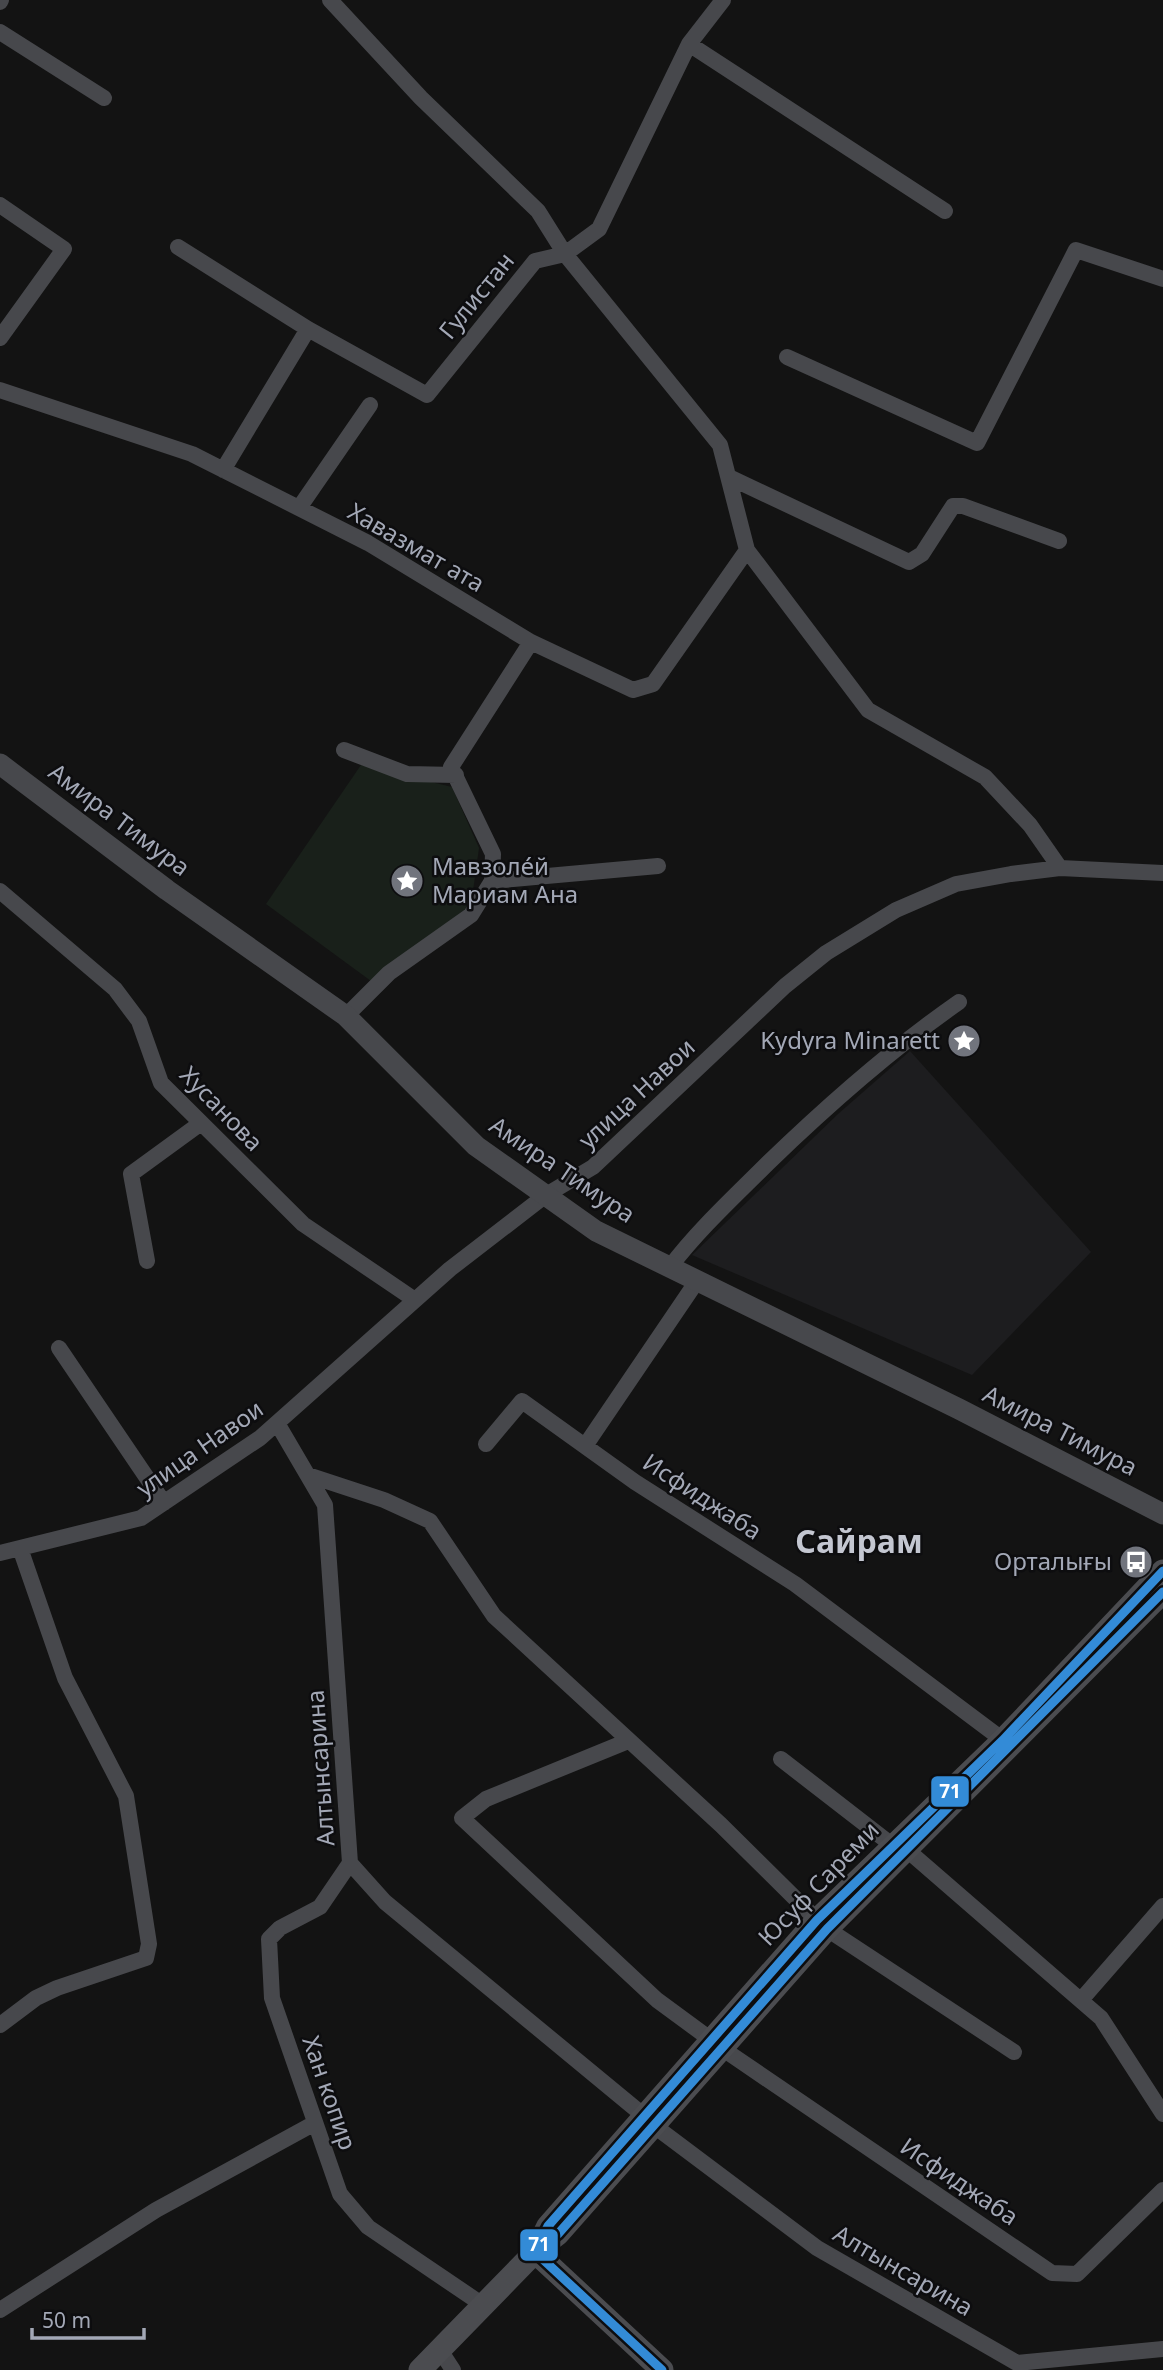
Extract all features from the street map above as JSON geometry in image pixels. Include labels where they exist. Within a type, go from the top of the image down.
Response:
[{"type":"main road","name":"Юсуф Сареми","points":[[420,2370],[535,2252],[548,2226],[648,2120],[822,1924],[1003,1740],[1163,1571]]},
{"type":"main road","name":"Юсуф Сареми","points":[[899,1847],[1163,1592]]},
{"type":"main road","points":[[535,2252],[662,2370]]},
{"type":"street","points":[[330,0],[421,98],[537,211],[565,254],[720,445],[747,550],[868,710],[985,777],[1030,825],[1060,868]]},
{"type":"street","name":"Гулистан","points":[[178,247],[308,328],[427,395],[535,261],[565,254],[599,229],[689,44],[723,0]]},
{"type":"street","points":[[0,32],[104,98]]},
{"type":"street","points":[[689,44],[945,211]]},
{"type":"street","points":[[0,205],[64,249],[0,338]]},
{"type":"street","points":[[787,357],[978,443],[1076,250],[1163,279]]},
{"type":"street","points":[[223,470],[308,328]]},
{"type":"street","name":"Хавазмат ата","points":[[0,390],[192,454],[368,543],[531,642],[633,690],[653,684],[747,550]]},
{"type":"street","points":[[299,508],[370,405]]},
{"type":"street","points":[[730,478],[909,562],[922,554],[953,506],[962,506],[1059,541]]},
{"type":"street","points":[[346,1016],[389,973],[471,915],[492,881],[493,854],[452,766],[531,642]]},
{"type":"street","points":[[344,750],[407,774],[456,775]]},
{"type":"street","name":"Амира Тимура","points":[[0,764],[167,890],[346,1016],[476,1146],[596,1231],[959,1409],[1163,1514]]},
{"type":"street","points":[[492,881],[658,866]]},
{"type":"street","name":"улица Навои","points":[[0,1553],[141,1518],[260,1438],[450,1269],[545,1195],[593,1167],[775,995],[826,953],[896,910],[956,884],[1060,868],[1163,873]]},
{"type":"street","name":"Хусанова","points":[[0,891],[115,989],[139,1021],[161,1083],[303,1224],[415,1300]]},
{"type":"street","points":[[670,1268],[691,1240],[792,1140],[902,1042],[959,1002]]},
{"type":"street","points":[[147,1261],[131,1174],[201,1123]]},
{"type":"street","points":[[585,1446],[697,1281]]},
{"type":"street","points":[[59,1348],[164,1503]]},
{"type":"street","name":"Исфиджаба","points":[[486,1444],[523,1401],[585,1446],[795,1584],[1003,1740]]},
{"type":"street","name":"Алтынсарина","points":[[277,1423],[325,1505],[351,1863],[385,1902],[648,2120],[817,2248],[1017,2363],[1163,2349]]},
{"type":"street","points":[[308,1475],[384,1500],[430,1521],[494,1616],[721,1825],[822,1924],[1014,2052]]},
{"type":"street","points":[[0,2025],[36,1998],[57,1988],[146,1958],[149,1944],[126,1796],[65,1678],[20,1548]]},
{"type":"street","name":"Исфиджаба","points":[[628,1741],[486,1799],[462,1818],[657,2000],[715,2043],[1052,2273],[1077,2274],[1163,2190]]},
{"type":"street","points":[[781,1759],[899,1847],[1101,2018],[1163,2114]]},
{"type":"street","name":"Хан копир","points":[[351,1863],[320,1907],[280,1928],[269,1939],[272,1998],[340,2194],[368,2227],[484,2305]]},
{"type":"street","points":[[1081,2000],[1163,1906]]},
{"type":"street","points":[[0,2310],[156,2210],[315,2123]]},
{"type":"street","points":[[440,2350],[453,2370]]},
{"type":"shaded area","points":[[361,765],[452,787],[479,848],[471,905],[371,981],[266,904]]},
{"type":"shaded area","points":[[910,1051],[1091,1252],[972,1375],[692,1255],[838,1114]]},
{"type":"transit line","name":"71","points":[[1163,1571],[1003,1740],[817,1920],[548,2226],[535,2252],[558,2234],[827,1929],[1163,1592]]},
{"type":"transit line","name":"71","points":[[535,2252],[662,2370]]},
{"type":"place","name":"Мавзоле́й Мариам Ана","points":[[407,881]]},
{"type":"place","name":"Kydyra Minarett","points":[[964,1041]]},
{"type":"place","name":"Орталығы","points":[[1136,1562]]},
{"type":"district","name":"Сайрам","points":[[859,1542]]}]
